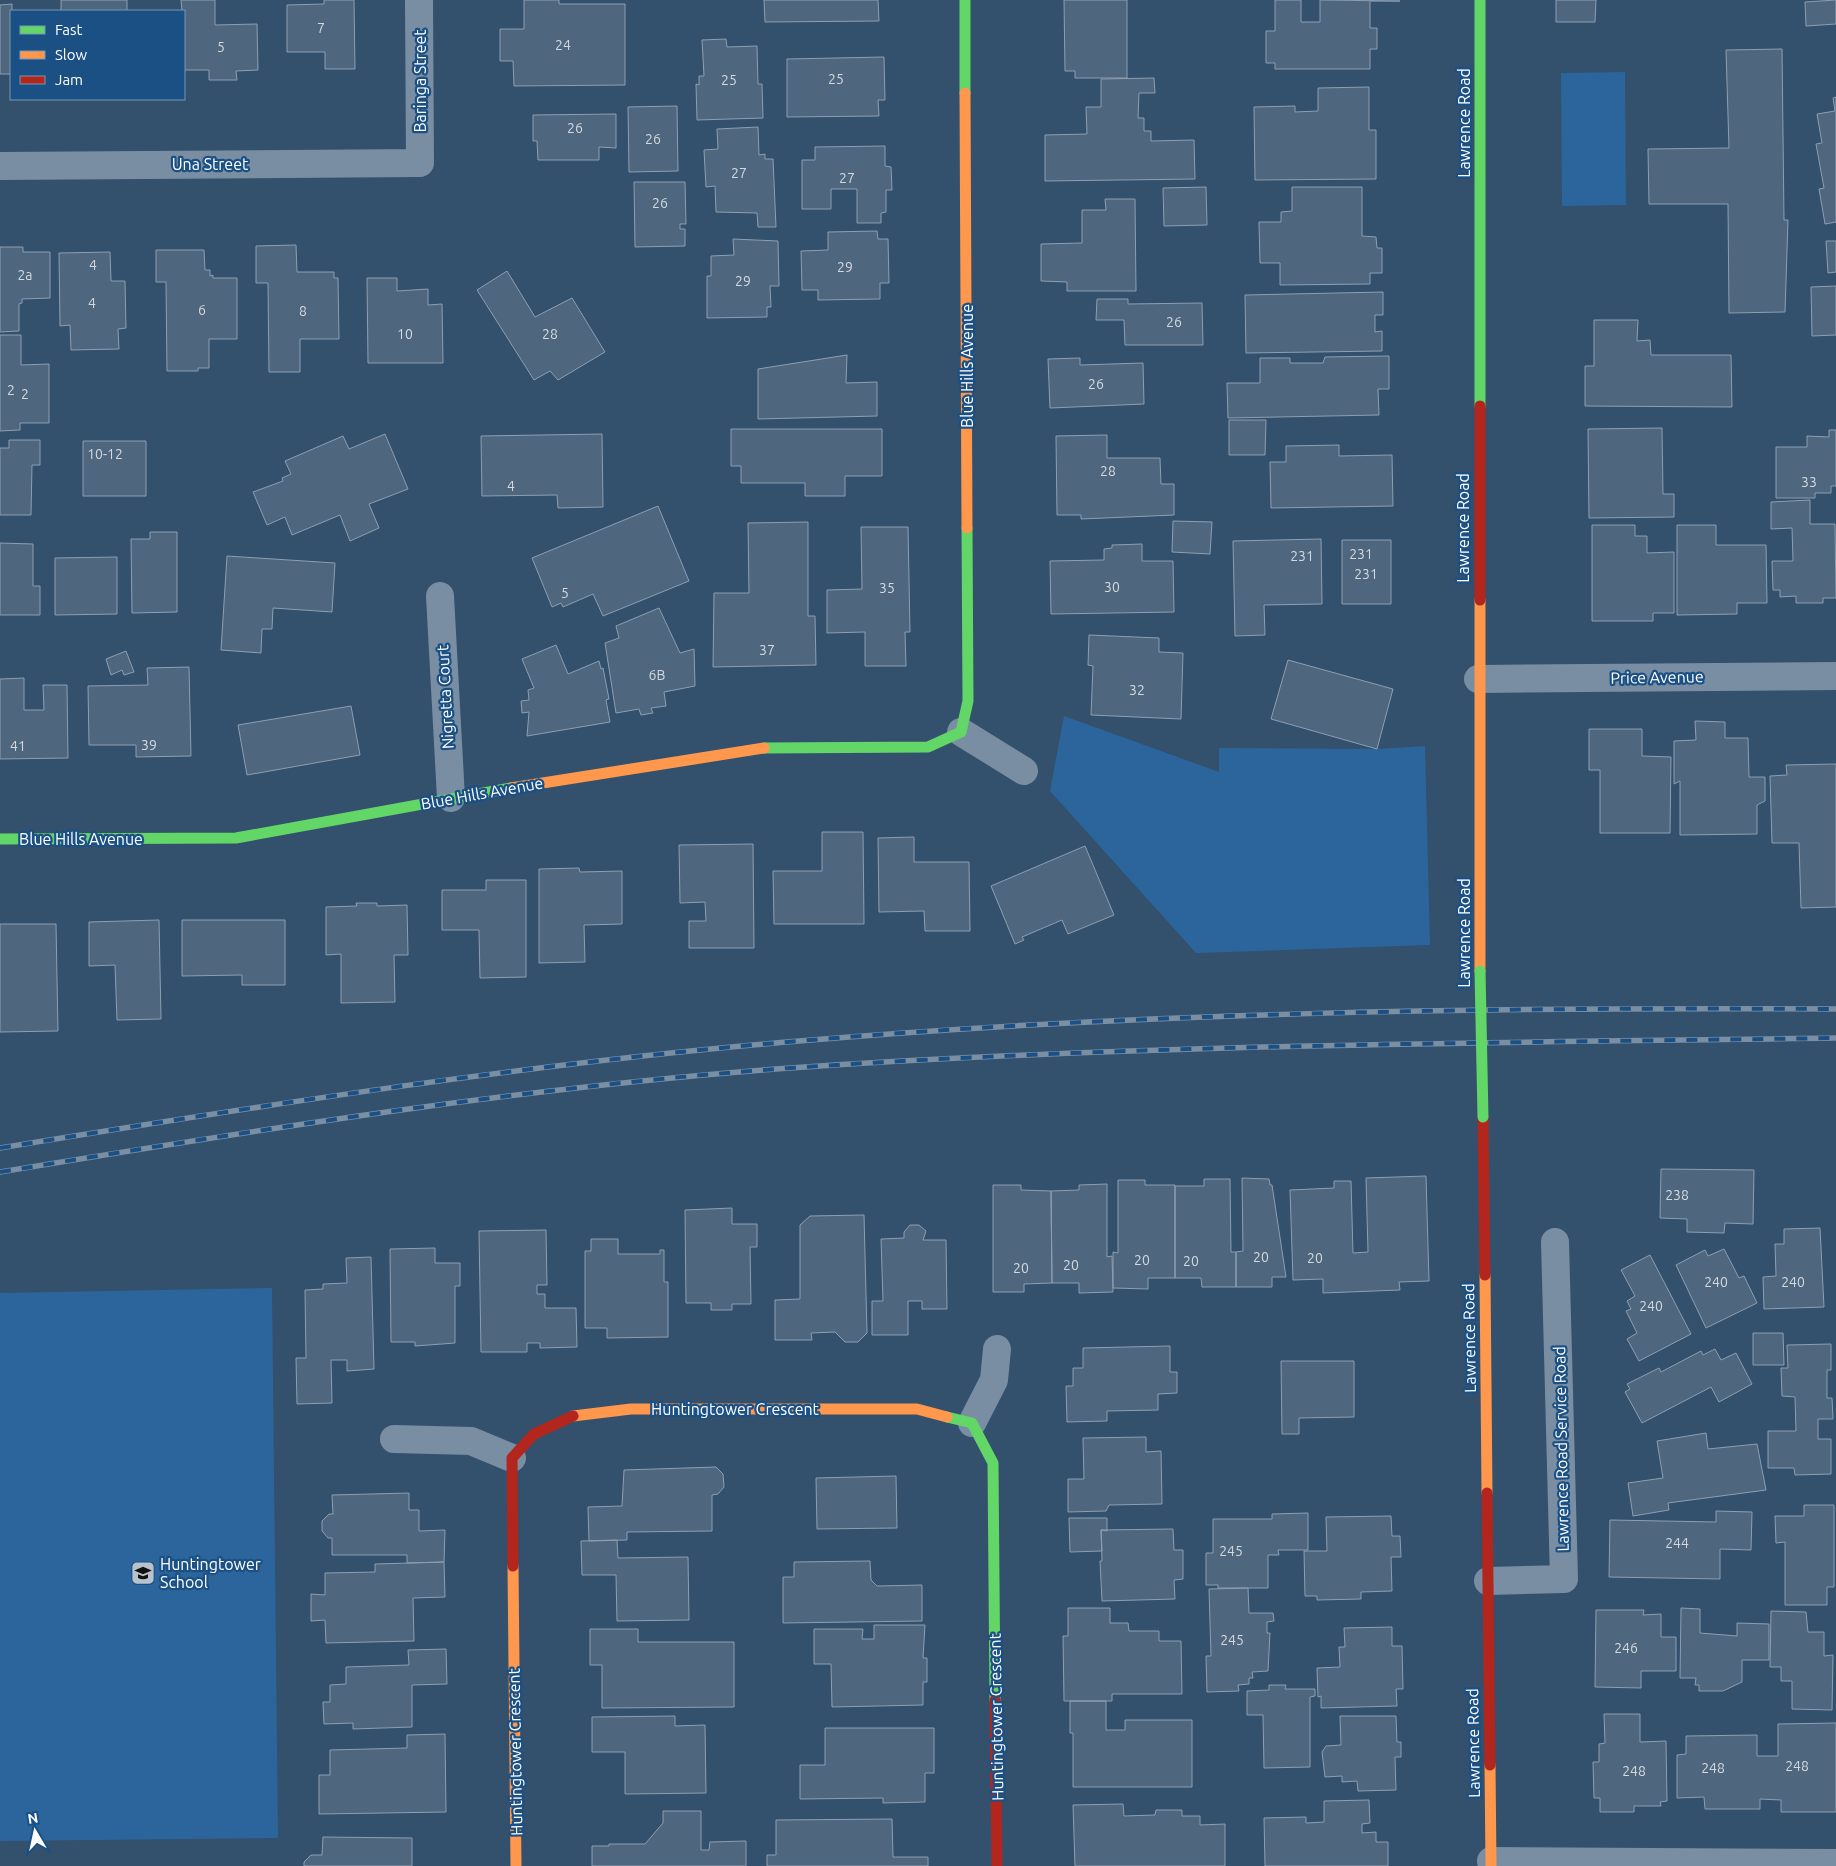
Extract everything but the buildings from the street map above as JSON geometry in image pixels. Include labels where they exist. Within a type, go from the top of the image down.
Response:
[{"type":"street","name":"Baringa Street","points":[[419,0],[420,163]]},
{"type":"street","name":"Blue Hills Avenue","points":[[0,839],[236,838],[451,798],[763,748],[928,748],[961,732],[968,701],[965,0]]},
{"type":"street","name":"Lawrence Road","points":[[1480,0],[1478,679],[1491,1864]]},
{"type":"street","name":"Una Street","points":[[0,166],[420,163]]},
{"type":"street","name":"Nigretta Court","points":[[440,596],[451,798]]},
{"type":"street","name":"Price Avenue","points":[[1478,679],[1836,676]]},
{"type":"street","points":[[961,732],[1024,771]]},
{"type":"street","name":"Lawrence Road Service Road","points":[[1488,1581],[1564,1579],[1555,1242]]},
{"type":"street","points":[[972,1423],[994,1380],[997,1349]]},
{"type":"street","name":"Huntingtower Crescent","points":[[516,1866],[512,1458],[534,1434],[573,1416],[631,1409],[917,1409],[972,1423],[994,1464],[997,1866]]},
{"type":"street","points":[[394,1439],[471,1441],[512,1458]]},
{"type":"street","points":[[1491,1864],[1836,1863]]},
{"type":"shaded area","points":[[1625,72],[1626,205],[1562,206],[1561,73]]},
{"type":"shaded area","points":[[1064,716],[1219,772],[1219,748],[1377,749],[1425,746],[1430,945],[1196,953],[1050,791]]},
{"type":"shaded area","name":"Huntingtower School","points":[[272,1288],[278,1838],[0,1841],[0,1293]]},
{"type":"railway","points":[[0,1148],[199,1116],[498,1073],[699,1050],[928,1031],[1058,1023],[1317,1013],[1576,1009],[1836,1009]]},
{"type":"railway","points":[[0,1172],[394,1111],[592,1086],[790,1068],[921,1060],[1182,1049],[1443,1043],[1836,1038]]},
{"type":"traffic: fast","points":[[965,0],[965,93]]},
{"type":"traffic: fast","points":[[1480,0],[1480,406]]},
{"type":"traffic: fast","points":[[764,748],[928,747],[961,732],[968,701],[967,528]]},
{"type":"traffic: fast","points":[[0,839],[236,838],[511,788]]},
{"type":"traffic: fast","points":[[1480,971],[1483,1117]]},
{"type":"traffic: fast","points":[[947,1417],[972,1423],[993,1463],[995,1700]]},
{"type":"traffic: slow","points":[[965,93],[967,528]]},
{"type":"traffic: slow","points":[[1480,600],[1480,971]]},
{"type":"traffic: slow","points":[[511,788],[764,748]]},
{"type":"traffic: slow","points":[[1485,1275],[1487,1493]]},
{"type":"traffic: slow","points":[[573,1416],[631,1409],[917,1409],[947,1417]]},
{"type":"traffic: slow","points":[[513,1566],[516,1866]]},
{"type":"traffic: slow","points":[[1490,1765],[1491,1866]]},
{"type":"traffic: jam","points":[[1480,406],[1480,600]]},
{"type":"traffic: jam","points":[[1483,1117],[1485,1275]]},
{"type":"traffic: jam","points":[[513,1566],[512,1458],[534,1434],[573,1416]]},
{"type":"traffic: jam","points":[[1487,1493],[1490,1765]]},
{"type":"traffic: jam","points":[[995,1700],[997,1866]]},
{"type":"place","name":"Huntingtower School","points":[[143,1573]]}]
